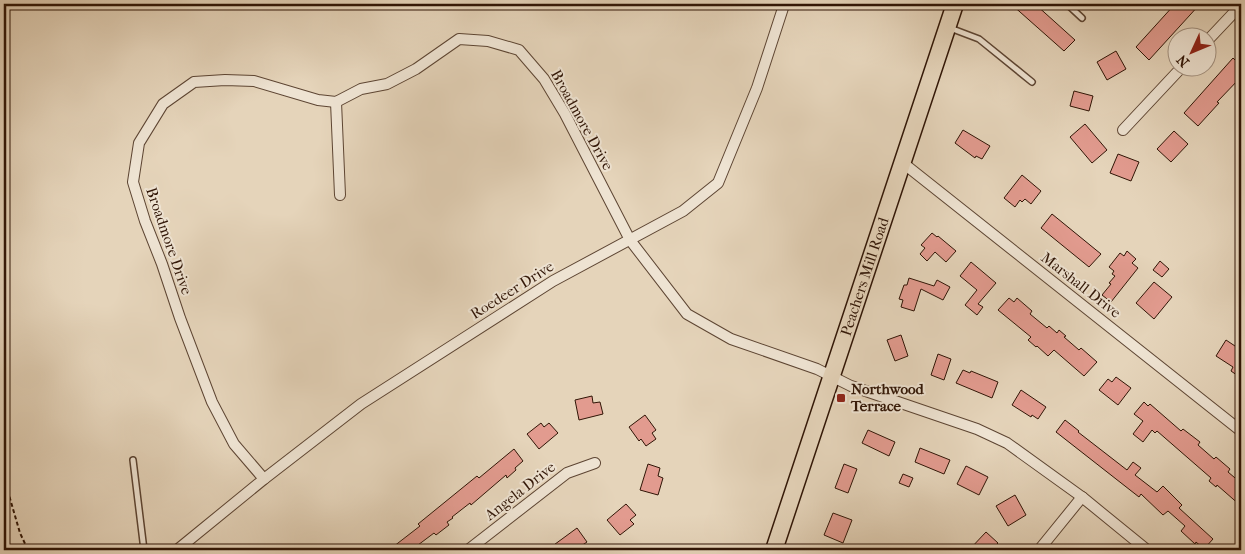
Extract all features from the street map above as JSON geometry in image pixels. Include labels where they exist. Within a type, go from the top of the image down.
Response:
[{"type":"main road","name":"Peachers Mill Road","points":[[774,550],[956,4]]},
{"type":"street","name":"Roedeer Drive","points":[[177,550],[264,479],[361,404],[553,281],[683,211],[718,182],[757,88],[784,6],[782,4]]},
{"type":"street","points":[[1218,29],[1241,4]]},
{"type":"street","name":"Broadmore Drive","points":[[264,479],[234,444],[212,402],[145,221],[133,182],[138,143],[163,104],[194,82],[225,80],[254,82],[318,100],[336,102],[361,89],[387,84],[416,70],[459,39],[488,41],[520,50],[544,79],[565,114],[630,240],[687,314],[731,339],[817,369],[832,378]]},
{"type":"street","points":[[1123,130],[1171,78]]},
{"type":"street","points":[[336,102],[340,195]]},
{"type":"street","name":"Marshall Drive","points":[[902,163],[1241,431]]},
{"type":"street","points":[[832,378],[1000,438],[1082,497],[1148,550]]},
{"type":"street","name":"Angela Drive","points":[[468,550],[567,473],[594,463]]},
{"type":"street","points":[[1040,550],[1082,497]]},
{"type":"lane","points":[[1067,4],[1082,18]]},
{"type":"lane","points":[[948,27],[979,39],[1032,82]]},
{"type":"lane","points":[[133,460],[144,550]]},
{"type":"path","points":[[4,478],[20,533],[28,550]]},
{"type":"building","points":[[1011,4],[1035,4],[1075,40],[1064,51]]},
{"type":"building","points":[[1175,4],[1200,4],[1178,28],[1168,28],[1168,39],[1149,60],[1136,47]]},
{"type":"building","points":[[1116,51],[1126,69],[1107,80],[1097,62]]},
{"type":"building","points":[[1233,58],[1241,66],[1241,77],[1217,102],[1219,103],[1198,126],[1184,113],[1215,78],[1218,78],[1218,75]]},
{"type":"building","points":[[1074,91],[1093,96],[1089,111],[1070,106]]},
{"type":"building","points":[[1085,124],[1107,150],[1092,163],[1070,137]]},
{"type":"building","points":[[963,130],[990,146],[982,159],[976,156],[975,158],[955,143]]},
{"type":"building","points":[[1174,131],[1188,144],[1171,162],[1157,149]]},
{"type":"building","points":[[1118,154],[1139,162],[1131,181],[1110,173]]},
{"type":"building","points":[[1022,175],[1041,191],[1031,204],[1025,199],[1022,202],[1020,200],[1015,207],[1004,198]]},
{"type":"building","points":[[1052,214],[1101,254],[1089,267],[1041,228]]},
{"type":"building","points":[[932,233],[956,251],[946,262],[935,252],[927,261],[920,254],[925,248],[921,245]]},
{"type":"building","points":[[1127,251],[1136,259],[1132,263],[1138,268],[1111,302],[1102,295],[1115,276],[1112,274],[1114,271],[1109,267],[1120,253],[1124,256]]},
{"type":"building","points":[[1160,261],[1169,269],[1162,277],[1153,270]]},
{"type":"building","points":[[971,262],[996,283],[978,304],[983,307],[977,315],[965,305],[977,290],[960,276]]},
{"type":"building","points":[[909,278],[934,286],[937,280],[950,287],[943,300],[921,289],[914,311],[901,307],[903,300],[899,299],[904,285],[907,285]]},
{"type":"building","points":[[1154,282],[1172,297],[1154,319],[1136,303]]},
{"type":"building","points":[[1009,298],[1014,302],[1017,298],[1032,311],[1030,314],[1047,328],[1049,326],[1057,333],[1059,330],[1079,350],[1081,348],[1097,362],[1084,376],[1054,350],[1048,356],[1028,340],[1031,337],[998,310]]},
{"type":"building","points":[[901,335],[908,356],[895,361],[887,340]]},
{"type":"building","points":[[1226,340],[1241,350],[1241,378],[1231,371],[1233,367],[1216,356]]},
{"type":"building","points":[[938,354],[951,359],[944,380],[931,375]]},
{"type":"building","points":[[963,370],[970,373],[971,371],[998,382],[992,398],[956,383]]},
{"type":"building","points":[[1116,377],[1131,388],[1118,405],[1099,390],[1108,379],[1112,382]]},
{"type":"building","points":[[1021,390],[1046,407],[1038,419],[1032,415],[1031,417],[1012,405]]},
{"type":"building","points":[[592,396],[593,403],[600,402],[603,414],[579,420],[575,400]]},
{"type":"building","points":[[1144,402],[1148,406],[1150,404],[1181,431],[1183,429],[1200,442],[1198,445],[1214,459],[1216,457],[1230,469],[1228,472],[1241,483],[1241,506],[1217,485],[1216,487],[1209,481],[1211,478],[1157,431],[1155,433],[1152,430],[1143,442],[1133,434],[1143,421],[1134,414]]},
{"type":"building","points":[[645,415],[656,430],[652,433],[656,439],[646,446],[641,439],[639,441],[629,427]]},
{"type":"building","points":[[1065,420],[1127,470],[1133,462],[1141,468],[1135,475],[1157,492],[1163,486],[1182,505],[1179,508],[1213,539],[1204,549],[1196,542],[1195,544],[1181,531],[1185,526],[1168,511],[1163,515],[1141,494],[1139,497],[1056,432]]},
{"type":"building","points":[[541,423],[544,427],[549,423],[558,433],[539,449],[527,434]]},
{"type":"building","points":[[868,430],[895,442],[889,456],[862,443]]},
{"type":"building","points":[[920,448],[950,460],[944,474],[915,462]]},
{"type":"building","points":[[514,449],[523,461],[515,468],[516,470],[507,478],[506,475],[471,505],[470,503],[452,517],[447,522],[449,525],[436,535],[434,533],[418,545],[421,550],[389,550],[420,526],[418,524],[477,476],[479,478]]},
{"type":"building","points":[[648,464],[660,468],[658,476],[663,478],[658,495],[640,490]]},
{"type":"building","points":[[844,464],[857,469],[848,493],[835,488]]},
{"type":"building","points":[[966,466],[988,477],[979,495],[957,484]]},
{"type":"building","points":[[903,474],[913,478],[909,487],[899,483]]},
{"type":"building","points":[[1015,495],[1026,515],[1008,526],[996,506]]},
{"type":"building","points":[[626,504],[636,515],[630,520],[634,524],[620,535],[607,520]]},
{"type":"building","points":[[833,513],[852,520],[843,543],[824,535]]},
{"type":"building","points":[[577,528],[587,542],[575,550],[547,550]]},
{"type":"building","points":[[986,532],[998,543],[991,550],[969,550]]},
{"type":"place","name":"Northwood Terrace","points":[[841,398]]}]
